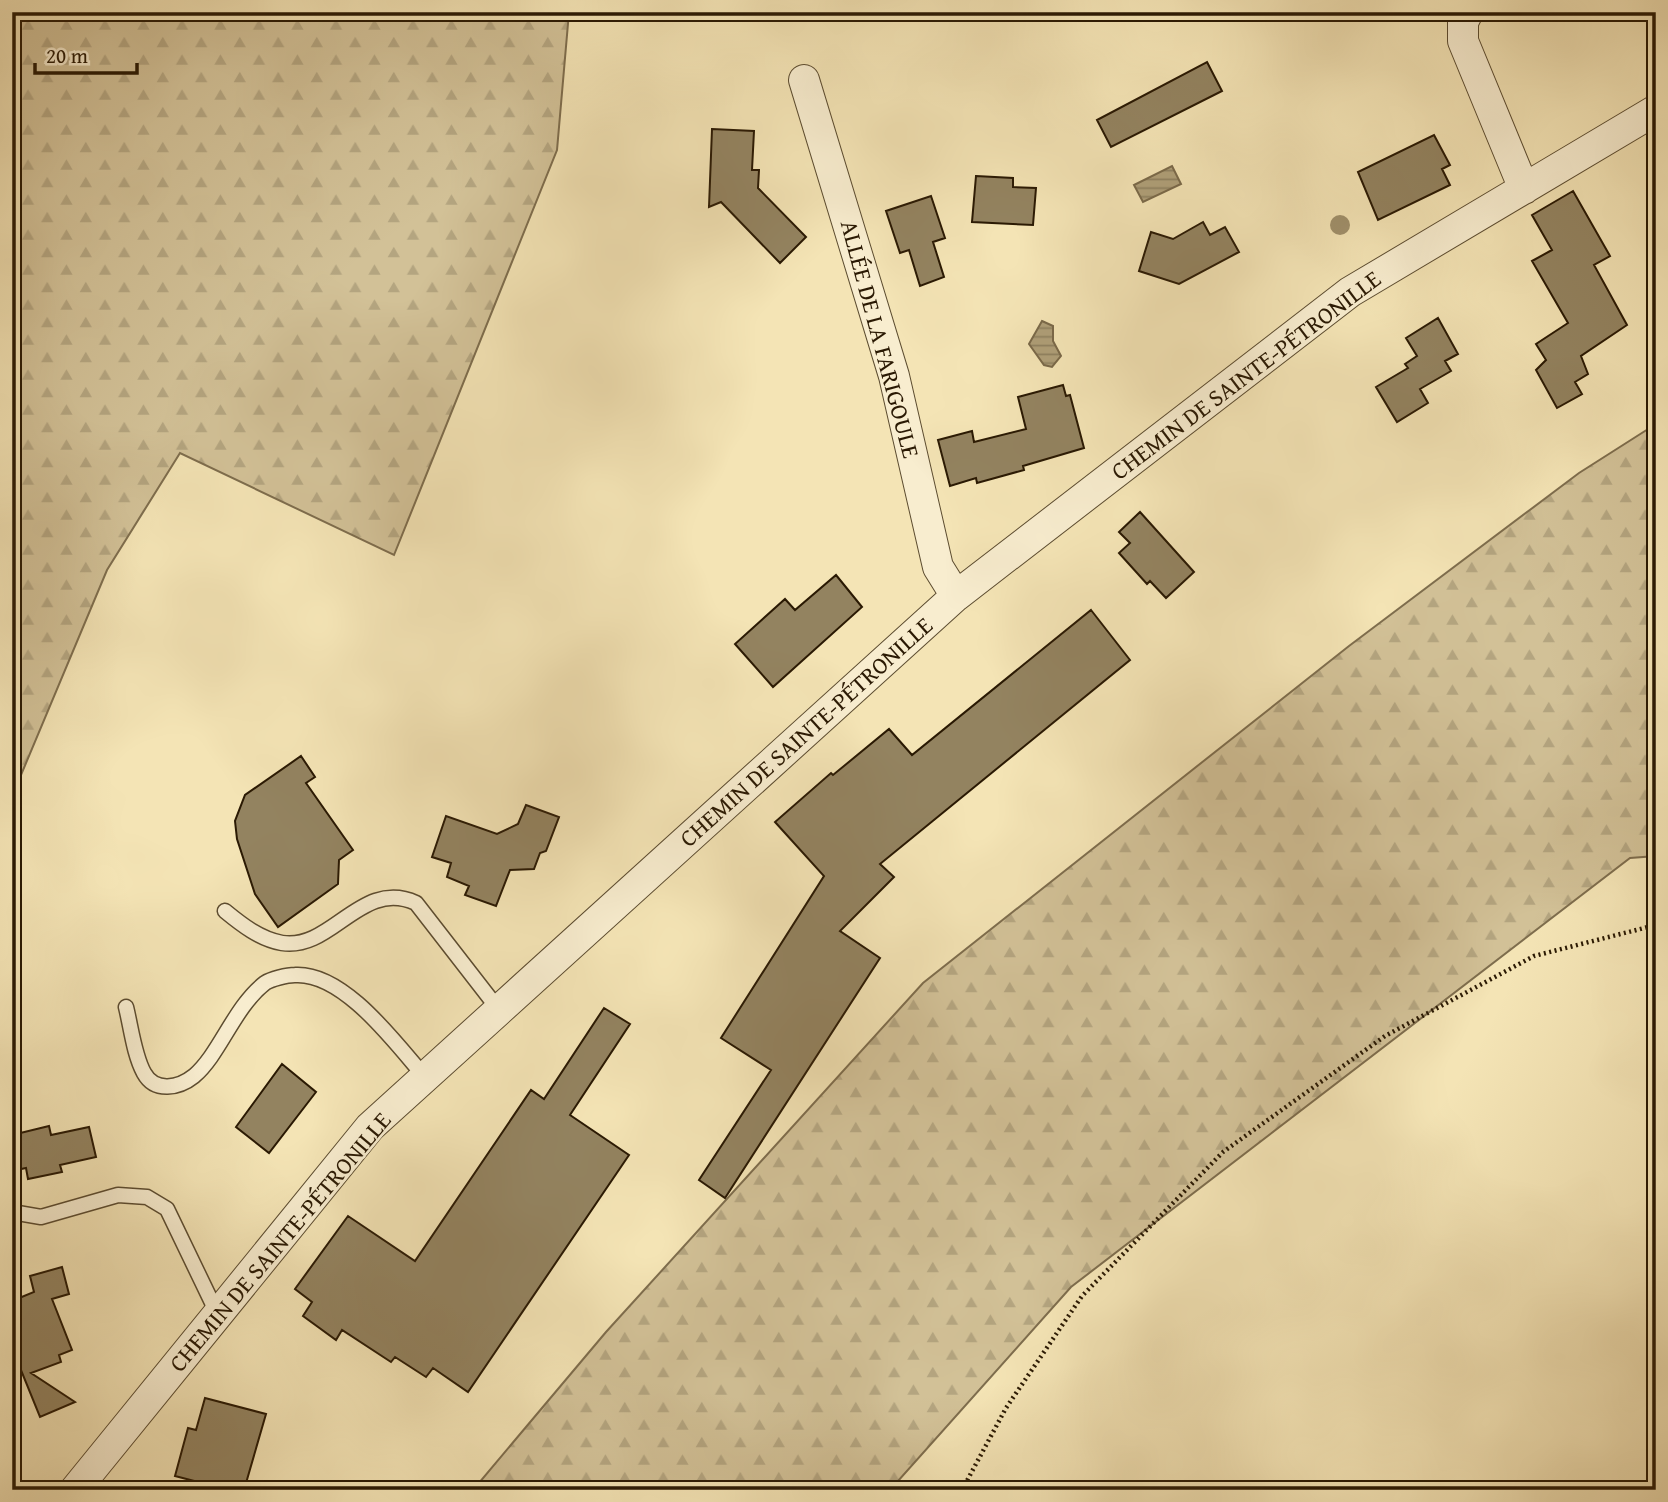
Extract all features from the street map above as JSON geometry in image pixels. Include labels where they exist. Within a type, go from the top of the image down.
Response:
[{"type":"street","points":[[1468,12],[1463,22],[1463,41],[1524,188]]},
{"type":"street","name":"ALLÉE DE LA FARIGOULE","points":[[804,80],[892,367],[938,567],[956,596]]},
{"type":"street","name":"CHEMIN DE SAINTE-PÉTRONILLE","points":[[75,1490],[370,1127],[956,596],[1350,292],[1656,110]]},
{"type":"lane","points":[[225,911],[251,932],[284,943],[309,940],[377,899],[400,895],[416,903],[499,1010]]},
{"type":"lane","points":[[125,1007],[144,1074],[158,1086],[175,1087],[195,1075],[247,1001],[267,981],[297,974],[334,985],[345,993],[367,1011],[425,1077]]},
{"type":"lane","points":[[12,1212],[41,1217],[118,1195],[148,1197],[166,1209],[218,1316]]},
{"type":"path","points":[[962,1490],[1006,1408],[1082,1296],[1223,1152],[1385,1036],[1534,956],[1656,925]]},
{"type":"green space","points":[[12,12],[569,12],[557,150],[394,555],[180,453],[107,570],[21,775],[12,763]]},
{"type":"green space","points":[[1656,424],[1656,856],[1630,858],[1071,1287],[890,1490],[473,1490],[606,1332],[923,983],[1349,646],[1579,473]]},
{"type":"shaded area","points":[[1172,166],[1181,184],[1143,202],[1134,185]]},
{"type":"shaded area","points":[[1042,321],[1053,326],[1053,341],[1061,356],[1052,367],[1044,365],[1029,344]]},
{"type":"building","points":[[1207,62],[1222,91],[1111,147],[1097,120]]},
{"type":"building","points":[[712,129],[754,131],[752,170],[759,170],[758,188],[806,237],[780,263],[721,202],[709,207]]},
{"type":"building","points":[[1434,135],[1450,165],[1442,169],[1450,185],[1378,220],[1358,172]]},
{"type":"building","points":[[976,176],[1013,178],[1013,187],[1036,188],[1033,225],[972,222]]},
{"type":"building","points":[[1573,191],[1610,256],[1594,265],[1627,325],[1581,356],[1588,374],[1575,382],[1582,394],[1557,408],[1536,370],[1546,360],[1536,344],[1568,323],[1532,261],[1552,250],[1532,215]]},
{"type":"building","points":[[931,196],[945,238],[933,242],[944,277],[920,286],[909,250],[900,253],[886,211]]},
{"type":"building","points":[[1203,222],[1210,235],[1225,227],[1239,252],[1179,284],[1139,271],[1151,232],[1173,239]]},
{"type":"building","points":[[1438,318],[1458,354],[1445,361],[1451,371],[1420,389],[1428,403],[1397,422],[1376,387],[1408,368],[1405,364],[1417,356],[1406,338]]},
{"type":"building","points":[[1063,385],[1066,396],[1070,395],[1084,448],[1023,466],[1024,470],[977,483],[976,478],[950,486],[938,440],[972,431],[974,442],[1026,429],[1018,397]]},
{"type":"building","points":[[1140,512],[1194,572],[1166,598],[1150,581],[1147,584],[1119,553],[1130,543],[1119,532]]},
{"type":"building","points":[[836,575],[862,607],[773,687],[735,644],[785,599],[795,610]]},
{"type":"building","points":[[1091,610],[1130,660],[880,864],[894,877],[840,931],[880,958],[725,1198],[699,1180],[771,1070],[721,1038],[824,876],[775,822],[831,773],[833,775],[889,729],[912,755]]},
{"type":"building","points":[[301,756],[315,777],[306,783],[353,850],[339,860],[338,884],[278,927],[255,894],[237,839],[235,821],[245,795]]},
{"type":"building","points":[[526,805],[559,817],[546,851],[540,853],[534,869],[510,870],[496,906],[465,895],[469,886],[447,877],[451,863],[432,857],[446,816],[497,834],[518,824]]},
{"type":"building","points":[[604,1008],[630,1024],[570,1115],[629,1155],[468,1392],[433,1368],[426,1377],[395,1357],[391,1362],[342,1330],[336,1340],[303,1316],[312,1302],[295,1289],[348,1216],[415,1261],[531,1090],[544,1099]]},
{"type":"building","points":[[282,1064],[316,1092],[269,1153],[236,1127]]},
{"type":"building","points":[[49,1126],[51,1135],[89,1127],[96,1157],[60,1165],[62,1172],[28,1179],[26,1168],[12,1171],[12,1135]]},
{"type":"building","points":[[62,1267],[69,1294],[52,1299],[72,1350],[59,1355],[61,1362],[31,1373],[75,1402],[40,1417],[12,1348],[12,1301],[34,1292],[30,1276]]},
{"type":"building","points":[[205,1398],[266,1414],[244,1490],[200,1490],[202,1483],[175,1476],[188,1428],[196,1430]]}]
